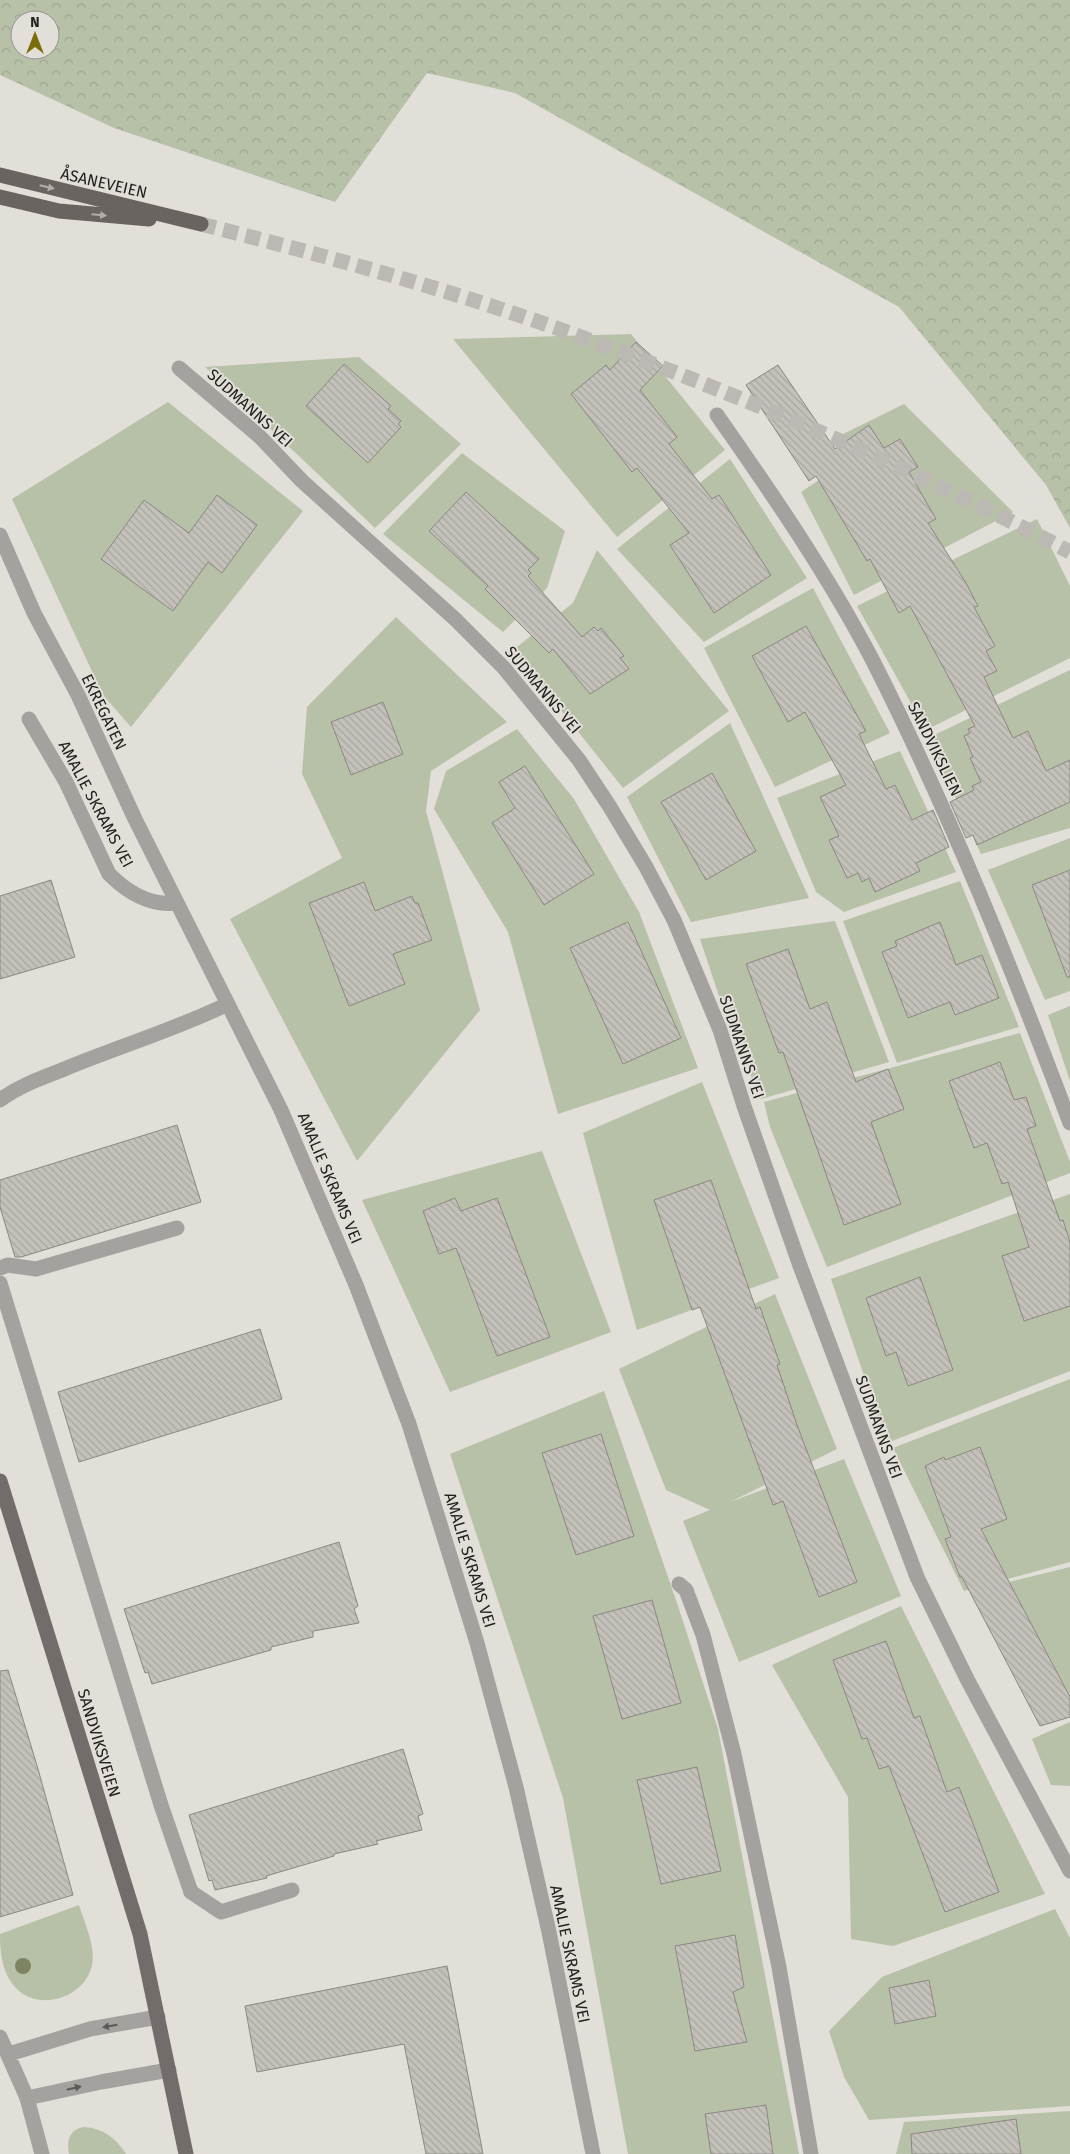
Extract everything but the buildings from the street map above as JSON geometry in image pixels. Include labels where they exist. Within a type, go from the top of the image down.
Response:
[{"type":"highway","name":"ÅSANEVEIEN","points":[[0,175],[201,224],[59,211],[0,197]]},
{"type":"main road","name":"SANDVIKSVEIEN","points":[[0,1481],[140,1934],[186,2154]]},
{"type":"street","name":"SUDMANNS VEI","points":[[179,368],[259,436],[302,481],[455,619],[504,668],[579,760],[620,823],[674,920],[720,1030],[790,1237],[917,1577],[967,1679],[1070,1871]]},
{"type":"street","name":"SANDVIKSLIEN","points":[[717,415],[776,499],[843,608],[872,661],[956,833],[1070,1123]]},
{"type":"street","name":"EKREGATEN","points":[[0,536],[34,613],[78,696],[176,903]]},
{"type":"street","name":"AMALIE SKRAMS VEI","points":[[30,719],[66,782],[109,874],[121,885],[144,898],[161,905],[176,903],[281,1110],[334,1230],[402,1406],[432,1495],[477,1643],[516,1787],[549,1932],[593,2154]]},
{"type":"street","points":[[0,1100],[34,1082],[194,1020],[228,1004]]},
{"type":"street","points":[[0,1268],[8,1265],[36,1269],[177,1228]]},
{"type":"street","points":[[0,1283],[161,1805],[191,1892],[221,1912],[292,1890]]},
{"type":"street","points":[[679,1584],[686,1590],[703,1635],[734,1754],[779,1967],[811,2154]]},
{"type":"street","points":[[9,2054],[90,2029],[158,2017]]},
{"type":"street","points":[[0,2037],[27,2098],[42,2154]]},
{"type":"street","points":[[27,2098],[169,2070]]},
{"type":"green space","points":[[0,0],[1070,0],[1070,528],[1046,485],[899,307],[515,93],[427,73],[335,202],[114,128],[0,75]]},
{"type":"green space","points":[[631,334],[725,450],[617,537],[453,339]]},
{"type":"green space","points":[[359,357],[461,444],[375,528],[205,367]]},
{"type":"green space","points":[[168,402],[303,511],[131,727],[103,695],[12,499]]},
{"type":"green space","points":[[904,404],[1013,512],[854,595],[801,492],[846,462],[835,438]]},
{"type":"green space","points":[[462,453],[565,531],[547,588],[503,632],[383,534]]},
{"type":"green space","points":[[730,459],[807,578],[704,642],[617,549]]},
{"type":"green space","points":[[1037,519],[1070,586],[1070,658],[926,730],[857,606]]},
{"type":"green space","points":[[597,550],[729,711],[623,788],[513,650],[573,603]]},
{"type":"green space","points":[[813,588],[890,733],[775,787],[704,648]]},
{"type":"green space","points":[[396,617],[507,722],[431,771],[426,811],[480,1010],[357,1161],[230,919],[342,858],[302,774],[307,707]]},
{"type":"green space","points":[[1070,670],[1070,828],[981,854],[928,738]]},
{"type":"green space","points":[[730,723],[809,898],[691,922],[627,797]]},
{"type":"green space","points":[[517,729],[574,799],[639,912],[698,1068],[558,1114],[508,932],[434,809],[446,771]]},
{"type":"green space","points":[[900,751],[956,872],[844,912],[816,892],[777,798]]},
{"type":"green space","points":[[1070,838],[1070,991],[1045,1000],[988,870]]},
{"type":"green space","points":[[960,881],[1019,1027],[897,1063],[843,921]]},
{"type":"green space","points":[[835,921],[889,1062],[761,1099],[726,1017],[700,939]]},
{"type":"green space","points":[[1070,1006],[1070,1081],[1048,1015]]},
{"type":"green space","points":[[1020,1033],[1070,1162],[1070,1173],[827,1267],[770,1127],[764,1102]]},
{"type":"green space","points":[[702,1082],[779,1278],[637,1330],[583,1133]]},
{"type":"green space","points":[[542,1151],[611,1332],[450,1392],[362,1200]]},
{"type":"green space","points":[[1070,1194],[1070,1371],[887,1443],[831,1279]]},
{"type":"green space","points":[[775,1294],[837,1449],[730,1502],[844,1459],[901,1596],[739,1662],[683,1521],[710,1510],[666,1490],[619,1369]]},
{"type":"green space","points":[[1070,1379],[1070,1562],[964,1591],[893,1448]]},
{"type":"green space","points":[[604,1391],[718,1729],[799,2154],[628,2154],[563,1798],[450,1454]]},
{"type":"green space","points":[[1070,1567],[1070,1697],[1009,1582]]},
{"type":"green space","points":[[901,1606],[1045,1894],[893,1946],[851,1939],[848,1797],[772,1665]]},
{"type":"green space","points":[[1070,1722],[1070,1786],[1051,1785],[1032,1739]]},
{"type":"green space","points":[[79,1905],[89,1934],[92,1950],[92,1965],[88,1976],[81,1986],[60,1998],[49,2000],[26,1996],[11,1982],[5,1969],[1,1955],[0,1934]]},
{"type":"green space","points":[[1055,1909],[1070,1938],[1070,2106],[869,2120],[844,2077],[829,2031],[882,1977]]},
{"type":"green space","points":[[1070,2111],[1070,2154],[896,2154],[904,2122]]},
{"type":"green space","points":[[84,2127],[97,2129],[108,2135],[118,2143],[126,2154],[69,2154],[68,2144],[70,2136],[75,2130]]},
{"type":"tunnel","points":[[201,224],[342,261],[435,288],[527,318],[637,358],[825,434],[949,491],[1070,552]]}]
